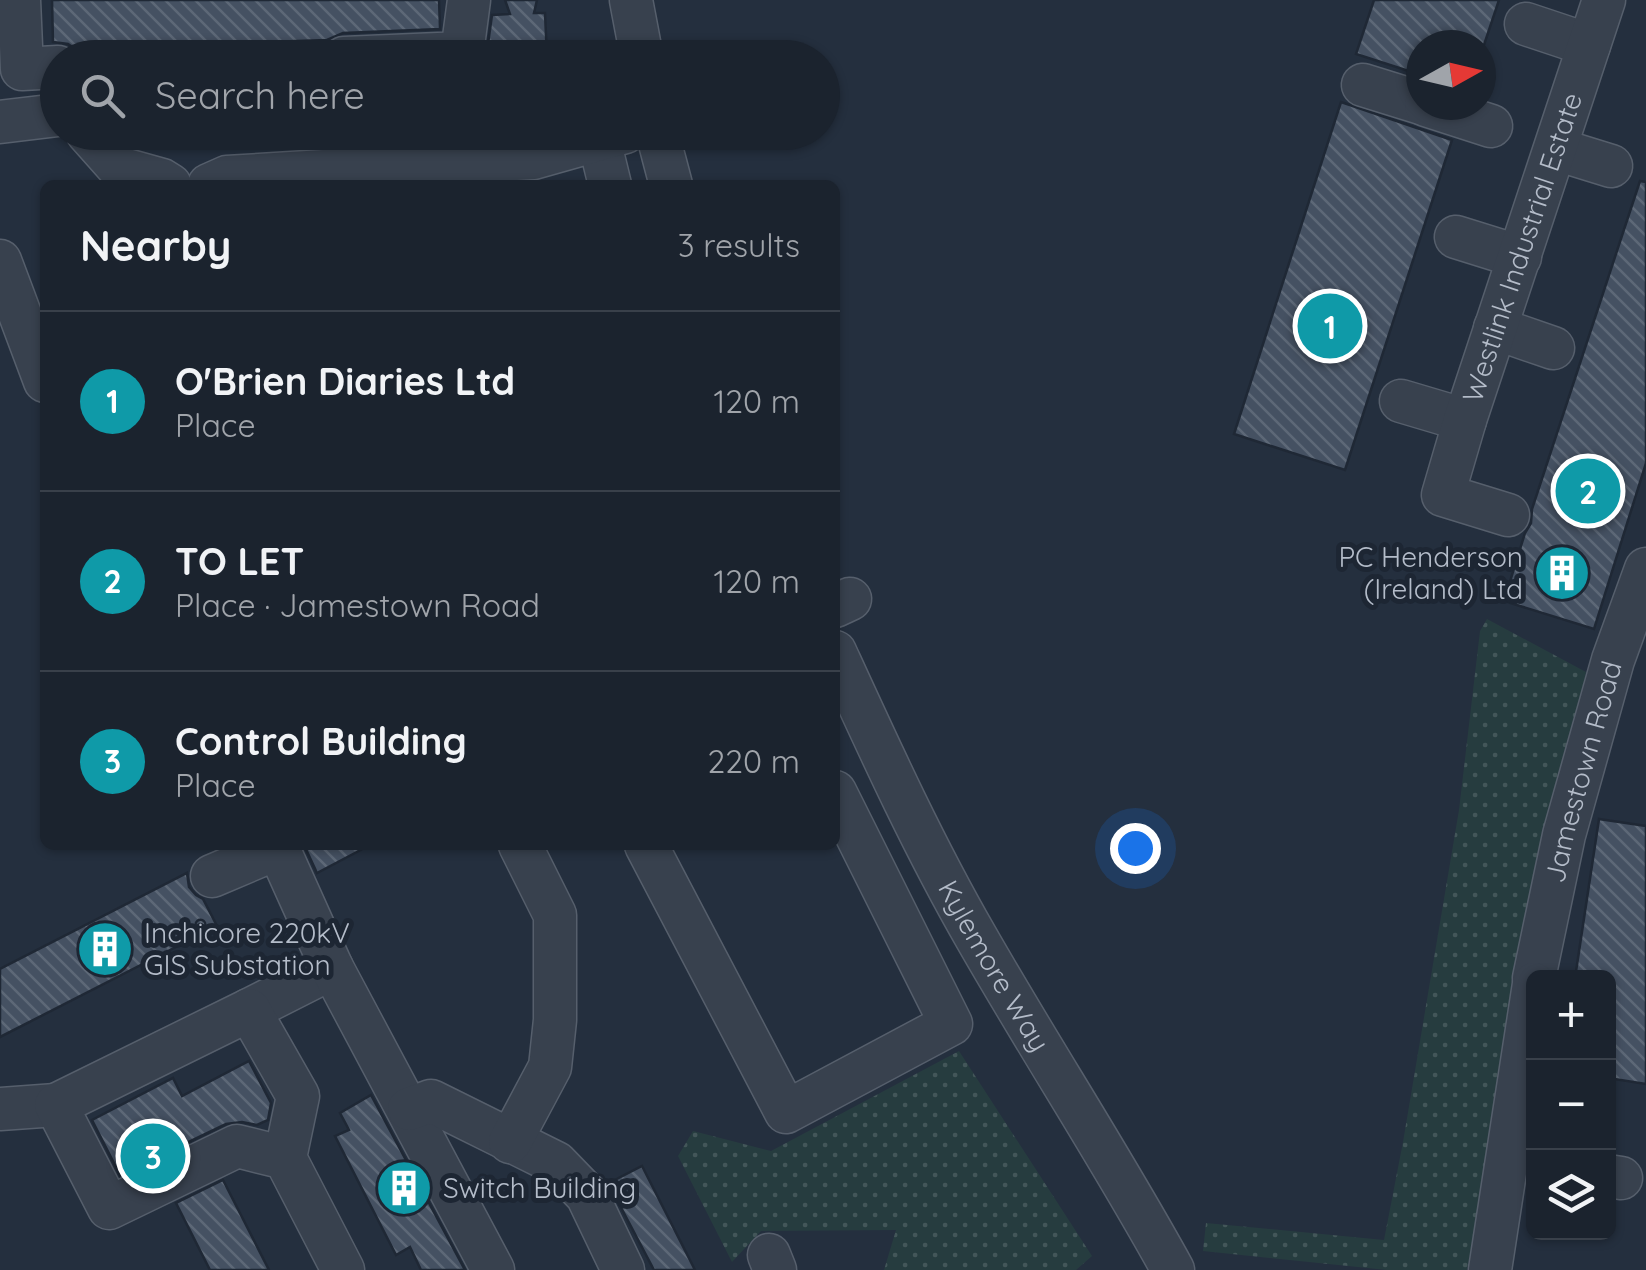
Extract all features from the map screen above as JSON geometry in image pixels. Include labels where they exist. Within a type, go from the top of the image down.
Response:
[{"type":"street","points":[[18,0],[22,69],[40,68]]},
{"type":"street","points":[[464,40],[468,0]]},
{"type":"street","points":[[631,0],[639,40]]},
{"type":"street","name":"Westlink Industrial Estate","points":[[1508,515],[1443,496],[1604,0]]},
{"type":"street","points":[[1526,24],[1589,45]]},
{"type":"street","points":[[1364,85],[1406,99]]},
{"type":"street","points":[[0,122],[40,117]]},
{"type":"street","points":[[1472,120],[1491,126]]},
{"type":"street","points":[[1556,148],[1612,166]]},
{"type":"street","points":[[103,150],[119,168],[162,180]]},
{"type":"street","points":[[220,180],[364,177],[533,158],[562,150]]},
{"type":"street","points":[[610,180],[611,150]]},
{"type":"street","points":[[663,150],[671,180]]},
{"type":"street","points":[[1456,238],[1520,257]]},
{"type":"street","points":[[0,261],[40,368]]},
{"type":"street","points":[[1496,328],[1554,348]]},
{"type":"street","points":[[1401,401],[1465,420]]},
{"type":"street","name":"Jamestown Road","points":[[1536,970],[1564,835],[1613,660],[1635,639],[1646,570]]},
{"type":"street","name":"Kylemore Way","points":[[840,663],[883,758],[974,934],[1173,1270]]},
{"type":"street","points":[[649,850],[786,1112],[952,1024],[840,802]]},
{"type":"street","points":[[212,876],[273,850]]},
{"type":"street","points":[[279,850],[332,968],[493,1270]]},
{"type":"street","points":[[510,1142],[550,1067],[555,1020],[555,915],[522,850]]},
{"type":"street","points":[[0,1109],[56,1105],[332,968]]},
{"type":"street","points":[[249,1010],[298,1096],[284,1158],[343,1270]]},
{"type":"street","name":"Jamestown Road","points":[[1490,1270],[1520,1165],[1528,1060]]},
{"type":"street","points":[[409,1109],[432,1101],[556,1163],[586,1195],[623,1270]]},
{"type":"street","points":[[56,1105],[109,1208],[237,1146],[284,1158]]},
{"type":"green space","points":[[1487,619],[1586,672],[1467,1270],[1387,1270],[1203,1251],[1206,1223],[1384,1240],[1459,810],[1480,631]]},
{"type":"green space","points":[[959,1051],[1092,1256],[1076,1270],[884,1270],[896,1230],[761,1231],[732,1262],[678,1156],[693,1131],[771,1151]]},
{"type":"building","points":[[52,0],[439,0],[440,29],[343,33],[327,40],[53,40]]},
{"type":"building","points":[[505,0],[537,0],[534,13],[545,13],[546,40],[489,40],[492,15],[510,14]]},
{"type":"building","points":[[1374,0],[1499,0],[1489,30],[1406,30],[1406,70],[1356,54]]},
{"type":"building","points":[[1341,102],[1452,140],[1345,470],[1234,434]]},
{"type":"building","points":[[1640,181],[1646,182],[1646,463],[1594,629],[1504,601]]},
{"type":"building","points":[[1599,819],[1646,826],[1646,1084],[1616,1079],[1616,970],[1576,970]]},
{"type":"building","points":[[306,850],[361,850],[317,873]]},
{"type":"building","name":"Inchicore 220kV GIS Substation","points":[[187,873],[189,887],[203,899],[217,926],[0,1037],[0,969]]},
{"type":"building","points":[[249,1061],[271,1103],[268,1120],[257,1125],[226,1124],[120,1175],[92,1120],[173,1078],[182,1096]]},
{"type":"building","name":"Switch Building","points":[[371,1095],[465,1270],[421,1270],[410,1247],[396,1255],[335,1136],[349,1130],[340,1113]]},
{"type":"building","points":[[642,1166],[695,1270],[654,1270],[616,1198],[609,1183]]},
{"type":"building","points":[[223,1180],[269,1270],[210,1270],[176,1203]]},
{"type":"place","name":"O'Brien Diaries Ltd","points":[[1330,326]]},
{"type":"place","name":"TO LET","points":[[1588,491]]},
{"type":"place","name":"PC Henderson (Ireland) Ltd","points":[[1562,573]]},
{"type":"place","name":"Inchicore 220kV GIS Substation","points":[[105,949]]},
{"type":"place","name":"Control Building","points":[[153,1156]]},
{"type":"place","name":"Switch Building","points":[[404,1188]]}]
